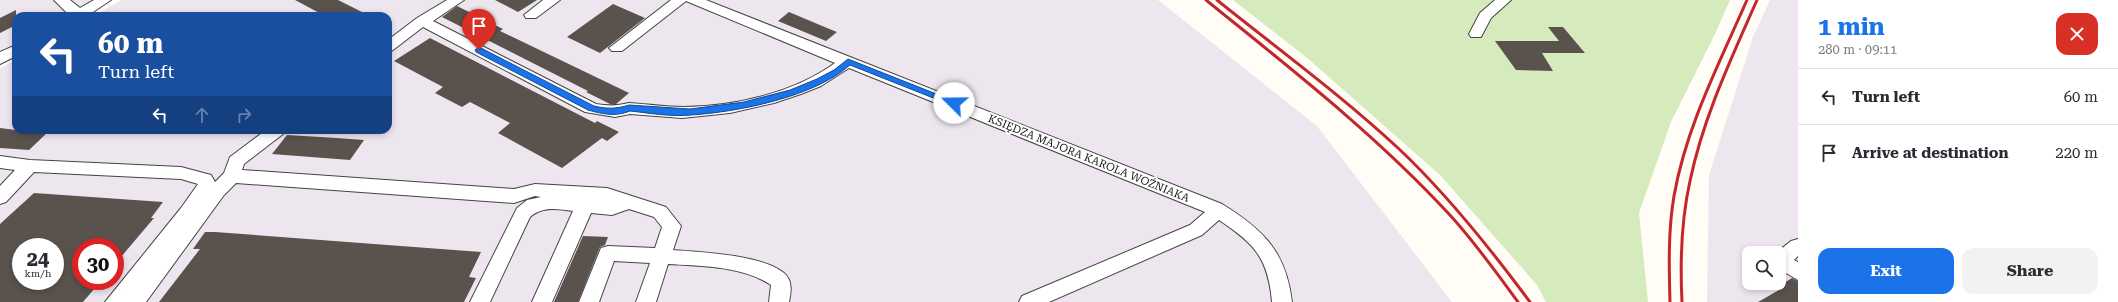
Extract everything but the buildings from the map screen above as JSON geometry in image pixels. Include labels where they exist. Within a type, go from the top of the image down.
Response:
[{"type":"street","points":[[61,0],[75,12]]},
{"type":"street","points":[[83,12],[104,0]]},
{"type":"street","points":[[392,44],[422,21],[457,0]]},
{"type":"street","points":[[531,15],[553,0]]},
{"type":"street","points":[[617,48],[680,0]]},
{"type":"street","name":"KSIĘDZA MAJORA KAROLA WOŹNIAKA","points":[[693,0],[1216,209],[1243,225],[1263,246],[1278,274],[1282,302]]},
{"type":"street","points":[[1476,34],[1485,16],[1504,0]]},
{"type":"street","points":[[422,21],[591,108],[604,111],[620,112],[629,108],[690,112],[744,105],[793,92],[820,81],[837,72],[848,62]]},
{"type":"street","points":[[0,59],[12,52]]},
{"type":"street","points":[[135,302],[218,190],[232,176],[236,161],[272,134]]},
{"type":"street","points":[[0,162],[30,166],[181,172],[205,178],[207,185],[187,213],[115,302]]},
{"type":"street","points":[[0,197],[30,166]]},
{"type":"street","points":[[232,176],[514,196],[535,190],[607,195],[660,212],[672,226],[646,302]]},
{"type":"street","points":[[480,302],[523,213],[533,205],[550,202],[612,208],[628,202]]},
{"type":"street","points":[[542,302],[585,205]]},
{"type":"street","points":[[1029,302],[1196,230],[1211,217],[1216,209]]},
{"type":"street","points":[[1798,246],[1780,260],[1798,272]]},
{"type":"street","points":[[589,302],[608,253],[726,262],[772,274],[779,280],[783,289],[779,302]]},
{"type":"shaded area","points":[[0,0],[96,0],[72,12],[12,12],[12,45],[0,52]]},
{"type":"shaded area","points":[[122,0],[1158,0],[1317,126],[1452,302],[0,302],[0,69],[12,62],[12,134],[392,134],[392,12],[100,12]]},
{"type":"shaded area","points":[[1770,0],[1798,0],[1798,302],[1707,302],[1709,175],[1753,37]]},
{"type":"green space","points":[[1233,0],[1730,0],[1715,34],[1671,122],[1639,213],[1648,302],[1546,302],[1537,285],[1440,175],[1306,57]]},
{"type":"railway","points":[[1206,0],[1331,102],[1392,156],[1458,224],[1485,257],[1518,302]]},
{"type":"railway","points":[[1217,0],[1332,91],[1398,148],[1451,203],[1530,302]]},
{"type":"railway","points":[[1670,302],[1670,236],[1674,196],[1679,170],[1704,96],[1747,0]]},
{"type":"railway","points":[[1682,302],[1681,257],[1683,226],[1690,181],[1702,134],[1710,112],[1737,44],[1757,0]]},
{"type":"route","points":[[479,50],[591,108],[604,111],[620,112],[629,108],[690,112],[744,105],[793,92],[820,81],[837,72],[848,62],[954,103]]}]
